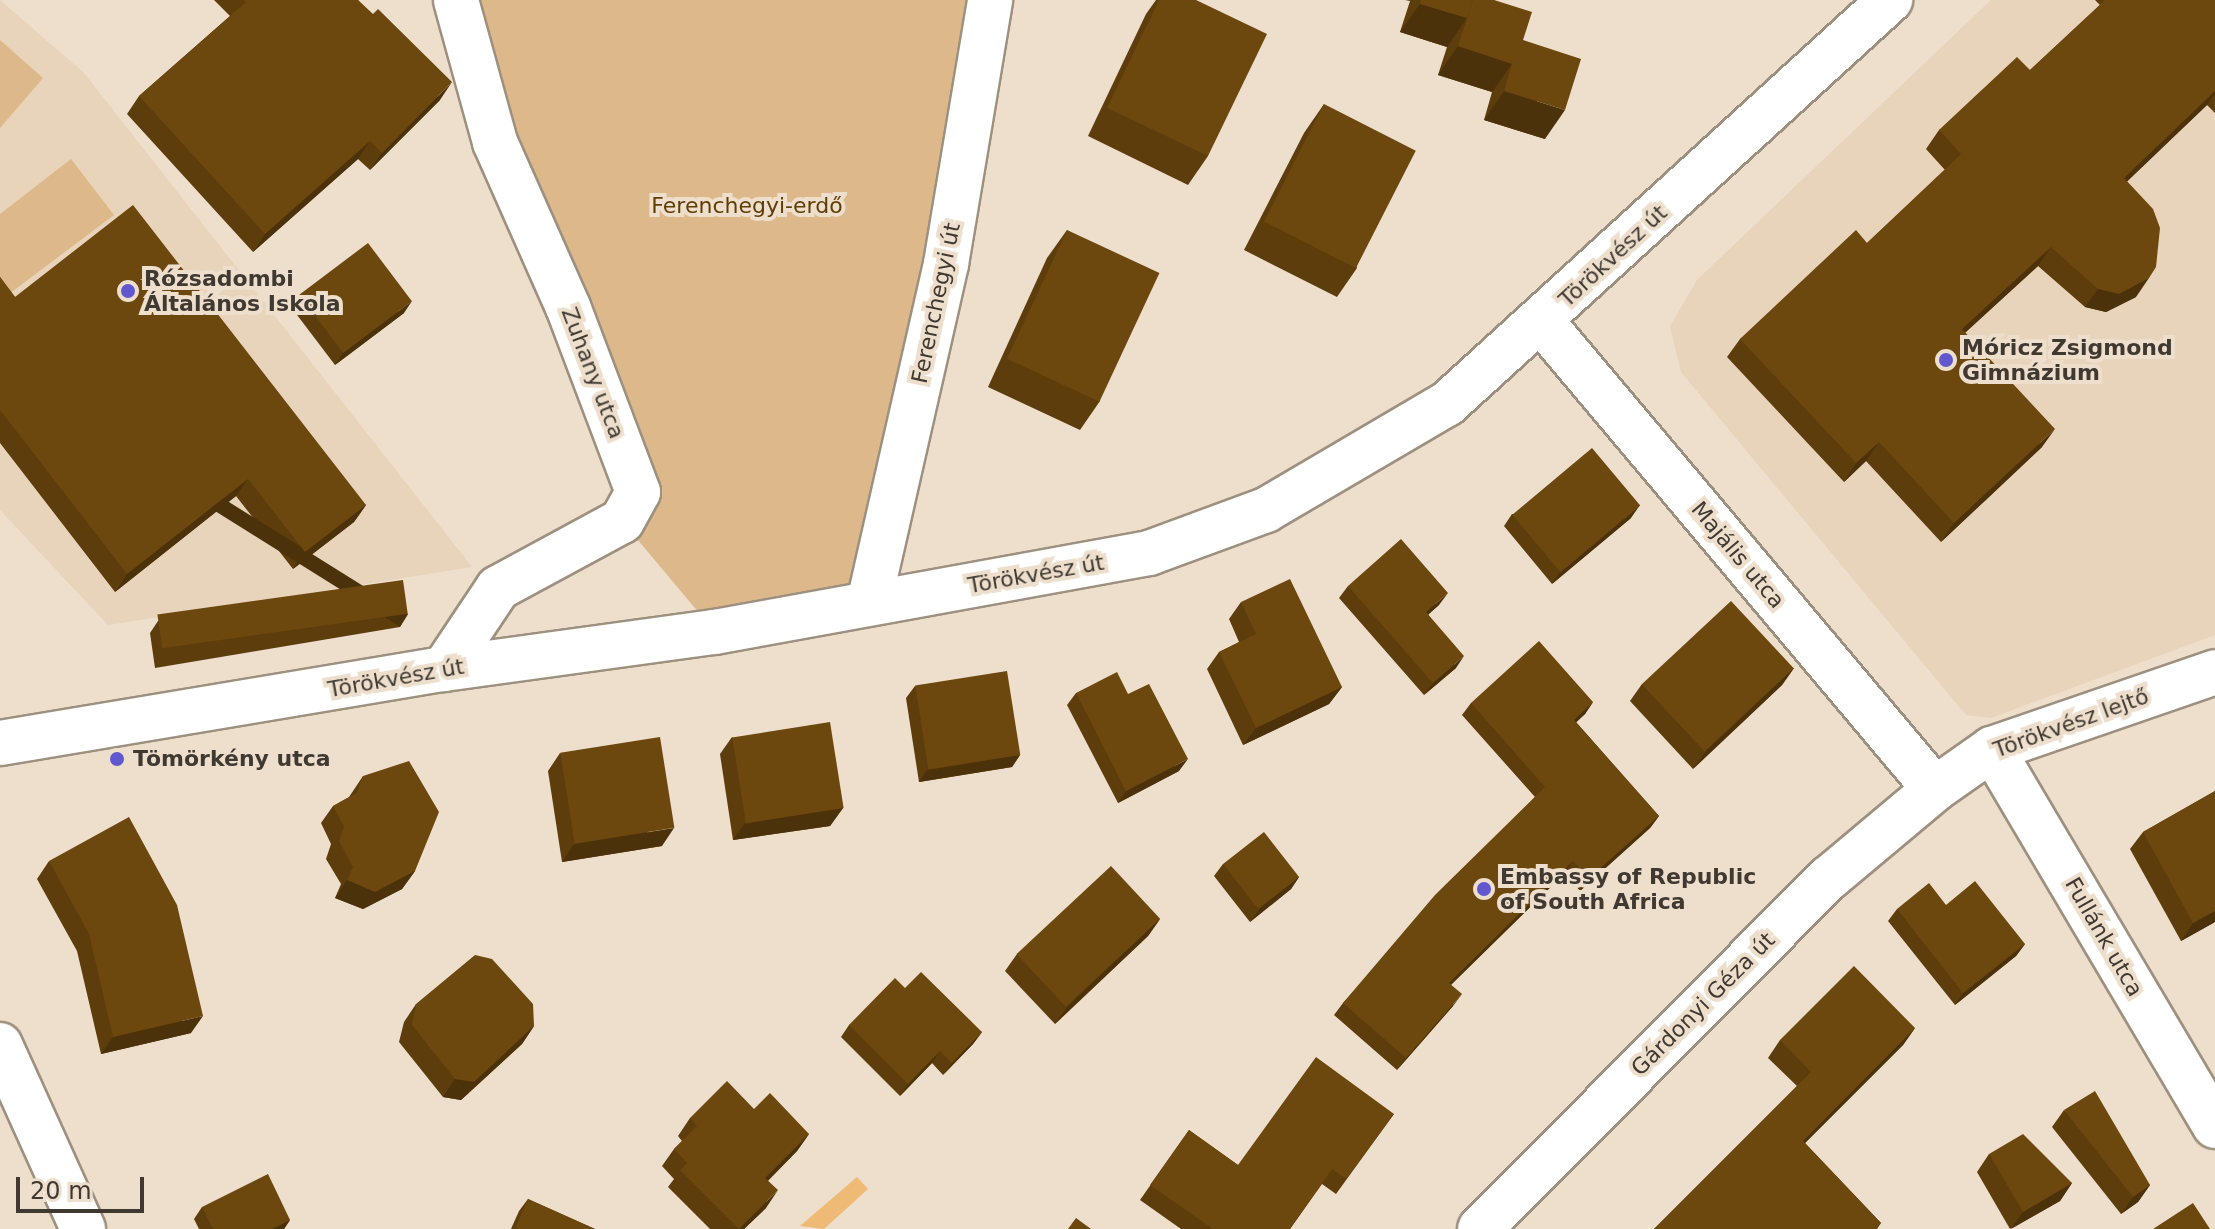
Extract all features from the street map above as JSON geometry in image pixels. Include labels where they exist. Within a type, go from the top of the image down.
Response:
[{"type":"street","name":"Zuhany utca","points":[[444,669],[498,588],[622,521],[638,492],[568,307],[495,142],[456,0]]},
{"type":"street","name":"Ferenchegyi út","points":[[869,603],[946,264],[990,0]]},
{"type":"street","name":"Törökvész út","points":[[0,743],[444,669],[715,632],[1149,553],[1266,510],[1447,404],[1542,322],[1890,0]]},
{"type":"street","name":"Majális utca","points":[[1542,322],[1935,789]]},
{"type":"street","name":"Törökvész lejtő","points":[[1935,789],[1992,749],[2215,672]]},
{"type":"street","name":"Fullánk utca","points":[[1992,749],[2215,1126]]},
{"type":"street","name":"Gárdonyi Géza út","points":[[1480,1229],[1829,878],[1935,789]]},
{"type":"street","points":[[0,1045],[83,1229]]},
{"type":"shaded area","name":"Rózsadombi Általános Iskola","points":[[0,0],[84,73],[472,567],[108,625],[0,510]]},
{"type":"shaded area","name":"Móricz Zsigmond Gimnázium","points":[[1991,0],[2215,0],[2215,635],[1991,718],[1966,715],[1681,372],[1670,326],[1697,280]]},
{"type":"shaded area","points":[[857,1177],[868,1189],[824,1229],[800,1226]]},
{"type":"green space","name":"Ferenchegyi-erdő","points":[[456,0],[990,0],[869,603],[715,632],[622,521],[638,492]]},
{"type":"green space","points":[[0,40],[43,78],[0,128]]},
{"type":"green space","points":[[71,159],[114,215],[5,297],[0,290],[0,214]]},
{"type":"building","points":[[244,0],[358,0],[373,14],[378,9],[452,82],[382,153],[370,141],[265,234],[139,96],[246,2]]},
{"type":"building","points":[[1159,0],[1196,0],[1267,34],[1208,156],[1107,108]]},
{"type":"building","points":[[1421,0],[1473,0],[1467,18],[1420,4]]},
{"type":"building","points":[[1473,0],[1494,0],[1532,12],[1523,40],[1581,59],[1565,110],[1504,91],[1512,64],[1458,46]]},
{"type":"building","points":[[2105,0],[2215,0],[2215,91],[2124,178],[2153,209],[2160,228],[2156,267],[2149,278],[2119,294],[2098,289],[2051,247],[1962,329],[2055,429],[1954,523],[1879,442],[1856,463],[1740,339],[1856,230],[1867,243],[1961,154],[1939,130],[2017,57],[2030,70]]},
{"type":"building","points":[[1324,104],[1416,151],[1356,268],[1264,222]]},
{"type":"building","points":[[133,205],[366,505],[305,552],[248,479],[127,574],[0,410],[0,277],[15,297]]},
{"type":"building","points":[[1067,230],[1159,273],[1099,402],[1007,359]]},
{"type":"building","points":[[368,243],[412,301],[343,353],[299,295]]},
{"type":"building","points":[[1592,448],[1640,505],[1561,572],[1512,515]]},
{"type":"building","points":[[1401,539],[1448,593],[1426,612],[1464,656],[1433,683],[1348,586]]},
{"type":"building","points":[[1290,579],[1342,687],[1256,728],[1219,652],[1256,634],[1241,602]]},
{"type":"building","points":[[403,580],[408,614],[162,648],[157,615]]},
{"type":"building","points":[[1731,601],[1794,668],[1705,751],[1642,684]]},
{"type":"building","points":[[1539,641],[1593,702],[1574,720],[1659,816],[1589,878],[1573,861],[1449,983],[1462,994],[1406,1058],[1343,1003],[1435,895],[1545,787],[1471,703]]},
{"type":"building","points":[[1007,671],[1020,755],[928,770],[915,686]]},
{"type":"building","points":[[1117,672],[1128,694],[1149,684],[1188,759],[1126,791],[1076,693]]},
{"type":"building","points":[[830,722],[844,808],[746,823],[732,737]]},
{"type":"building","points":[[660,737],[674,828],[575,844],[560,753]]},
{"type":"building","points":[[409,761],[439,812],[415,871],[375,892],[347,880],[353,867],[339,841],[344,827],[333,806],[357,793],[363,776]]},
{"type":"building","points":[[2215,791],[2215,911],[2193,923],[2143,832]]},
{"type":"building","points":[[129,817],[177,905],[203,1016],[113,1037],[89,934],[49,861]]},
{"type":"building","points":[[1264,832],[1299,877],[1258,909],[1223,864]]},
{"type":"building","points":[[1111,866],[1160,919],[1066,1007],[1017,954]]},
{"type":"building","points":[[1975,881],[2025,944],[1963,993],[1897,909],[1929,883],[1946,905]]},
{"type":"building","points":[[475,955],[492,959],[533,1004],[534,1026],[474,1082],[455,1079],[412,1025],[416,1004]]},
{"type":"building","points":[[1854,966],[1915,1028],[1803,1141],[1881,1223],[1875,1229],[1654,1229],[1811,1072],[1780,1040]]},
{"type":"building","points":[[921,972],[982,1032],[952,1063],[940,1051],[908,1084],[849,1025],[895,978],[905,988]]},
{"type":"building","points":[[1316,1057],[1394,1114],[1346,1179],[1332,1169],[1290,1229],[1213,1229],[1150,1185],[1189,1130],[1238,1165]]},
{"type":"building","points":[[727,1081],[754,1109],[770,1093],[809,1134],[765,1178],[778,1190],[739,1229],[680,1170],[687,1163],[674,1149],[697,1126],[690,1118]]},
{"type":"building","points":[[2095,1091],[2150,1185],[2133,1197],[2064,1110]]},
{"type":"building","points":[[2023,1134],[2072,1183],[2023,1212],[1989,1154]]},
{"type":"building","points":[[268,1174],[290,1220],[272,1229],[213,1229],[202,1207]]},
{"type":"building","points":[[528,1199],[595,1229],[515,1229]]},
{"type":"building","points":[[2193,1203],[2210,1229],[2153,1229]]},
{"type":"building","points":[[1076,1218],[1091,1229],[1068,1229]]},
{"type":"place","name":"Rózsadombi Általános Iskola","points":[[128,291]]},
{"type":"place","name":"Móricz Zsigmond Gimnázium","points":[[1946,360]]},
{"type":"place","name":"Tömörkény utca","points":[[117,759]]},
{"type":"place","name":"Embassy of Republic of South Africa","points":[[1484,889]]}]
